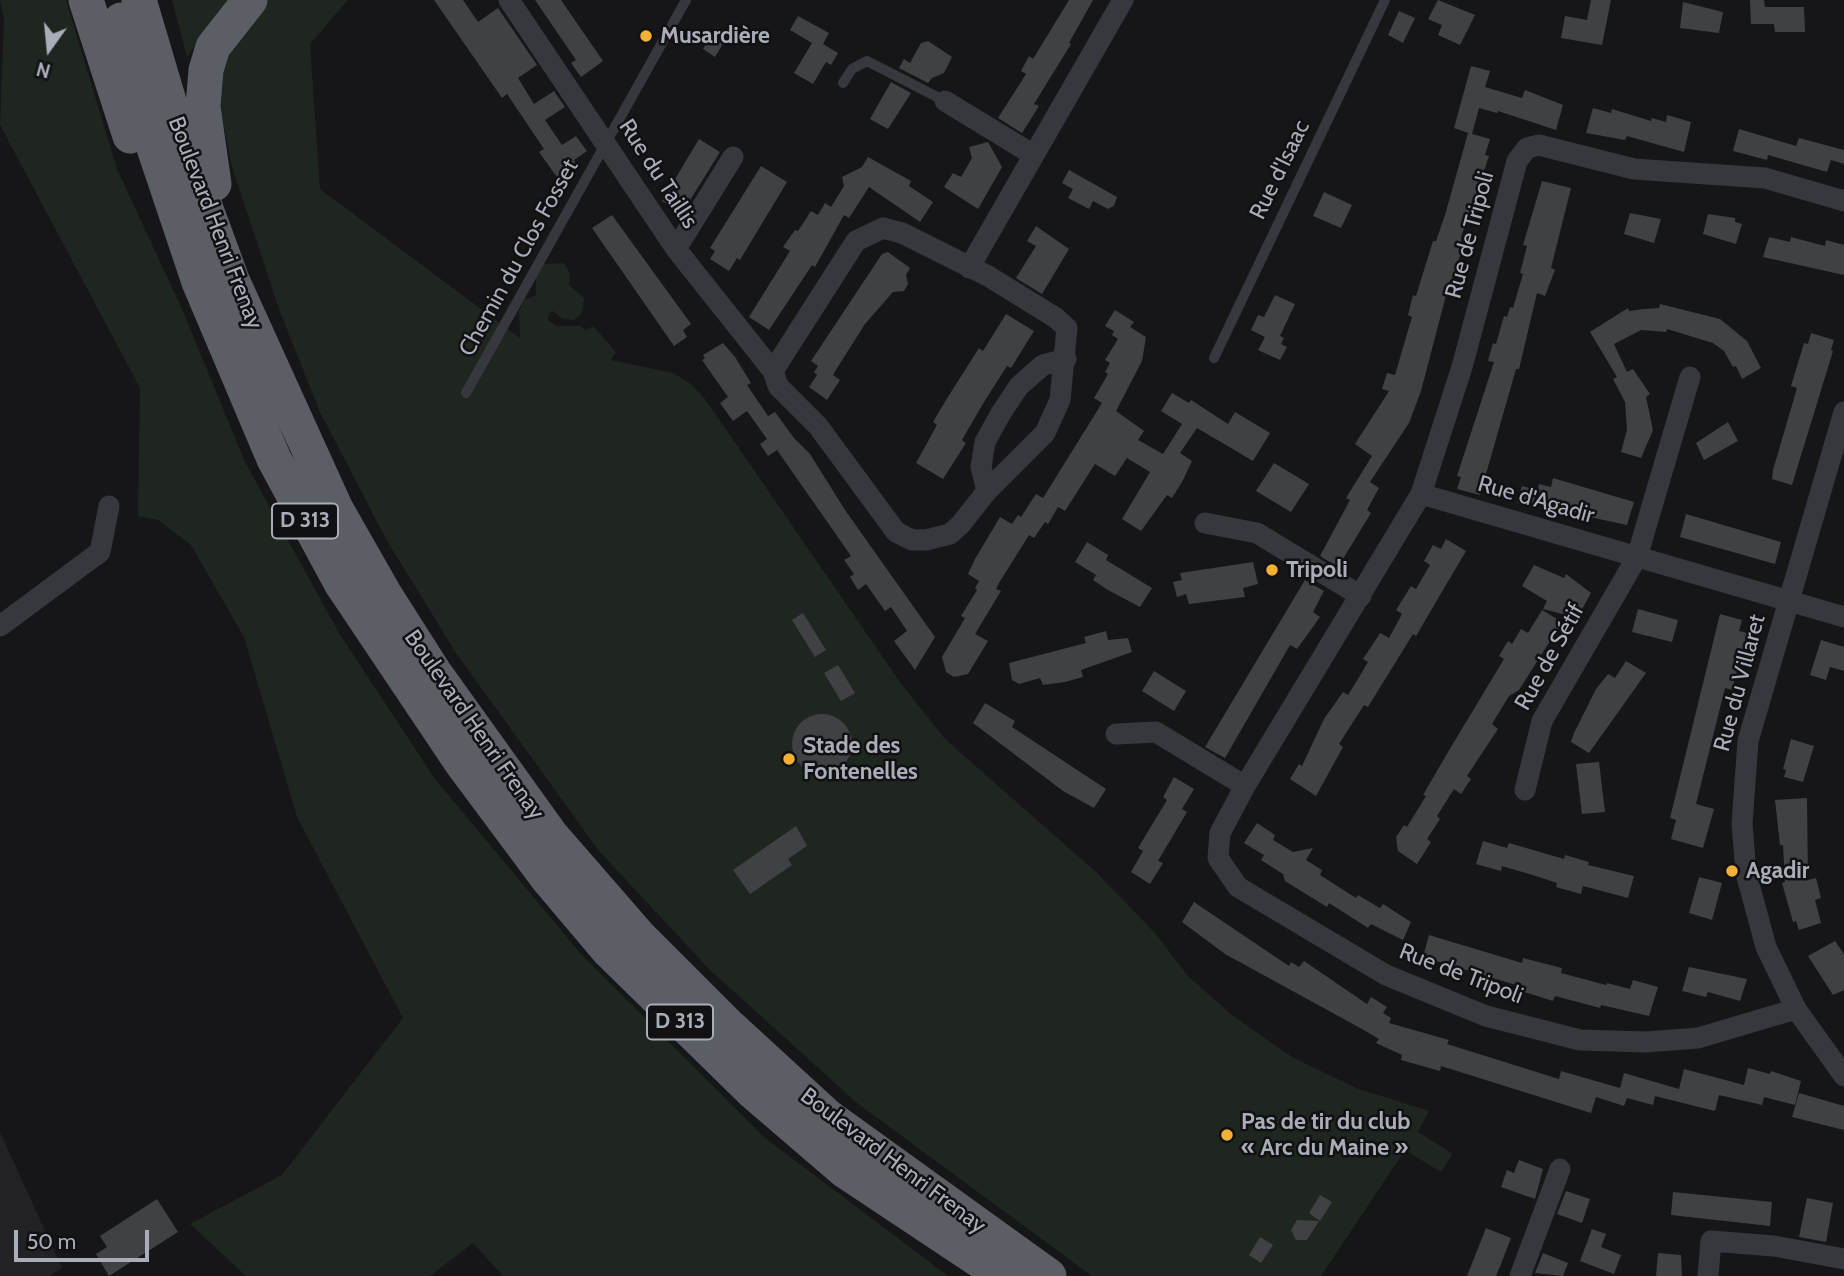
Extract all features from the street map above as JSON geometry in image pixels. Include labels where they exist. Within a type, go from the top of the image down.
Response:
[{"type":"highway","name":"D 313","points":[[86,0],[116,97],[151,193],[216,281]]},
{"type":"highway","name":"Boulevard Henri Frenay","points":[[115,0],[153,145],[216,281],[336,509],[385,595],[434,672],[551,835],[638,935],[730,1027],[827,1116],[1049,1276]]},
{"type":"highway","name":"Boulevard Henri Frenay","points":[[139,0],[179,135],[216,281],[274,459],[305,522],[420,702],[548,879],[608,950],[753,1092],[845,1171],[1003,1276]]},
{"type":"highway","name":"D 313","points":[[216,281],[203,107],[206,70],[213,47],[250,0]]},
{"type":"street","name":"Rue du Taillis","points":[[509,0],[676,249],[773,371],[778,386],[818,426],[896,532],[912,540],[950,534],[987,491],[1045,433],[1060,400],[1067,328],[1056,318],[969,268]]},
{"type":"street","points":[[773,371],[856,241],[872,231],[883,228],[902,233],[969,268],[1032,154],[1124,0]]},
{"type":"street","points":[[945,101],[1032,154]]},
{"type":"street","name":"Rue de Tripoli","points":[[1796,1009],[1698,1038],[1646,1042],[1580,1040],[1486,1016],[1386,975],[1238,887],[1218,858],[1220,833],[1245,786],[1421,494],[1462,367],[1517,161],[1527,148],[1539,145],[1634,169],[1765,178],[1844,201]]},
{"type":"street","points":[[676,249],[733,157]]},
{"type":"street","points":[[987,491],[981,467],[985,442],[1000,413],[1019,386],[1043,365],[1066,359]]},
{"type":"street","points":[[1637,557],[1690,377]]},
{"type":"street","name":"Rue du Villaret","points":[[1844,412],[1748,741],[1742,824],[1745,873],[1766,947],[1796,1009],[1844,1076]]},
{"type":"street","name":"Rue d'Agadir","points":[[1421,494],[1844,617]]},
{"type":"street","points":[[0,626],[100,552],[109,506]]},
{"type":"street","points":[[1205,523],[1257,533],[1361,596]]},
{"type":"street","name":"Rue de Sétif","points":[[1525,790],[1542,721],[1637,557]]},
{"type":"street","points":[[1115,734],[1156,732],[1245,786]]},
{"type":"street","points":[[1520,1276],[1560,1169]]},
{"type":"street","points":[[1708,1276],[1711,1241],[1774,1246],[1844,1259]]},
{"type":"lane","name":"Chemin du Clos Fosset","points":[[466,393],[687,0]]},
{"type":"lane","name":"Rue d'Isaac","points":[[1214,358],[1385,0]]},
{"type":"lane","points":[[843,83],[852,69],[867,61],[945,101]]},
{"type":"shaded area","points":[[0,0],[66,0],[117,169],[182,309],[245,462],[339,633],[435,779],[581,954],[764,1137],[948,1276],[503,1276],[473,1243],[430,1276],[246,1276],[190,1224],[282,1175],[403,1018],[297,817],[244,637],[191,545],[158,520],[138,516],[140,388],[0,125],[4,20]]},
{"type":"shaded area","points":[[172,0],[229,0],[187,57]]},
{"type":"shaded area","name":"Stade des Fontenelles","points":[[263,0],[348,0],[310,44],[320,189],[520,338],[519,311],[524,300],[536,295],[536,275],[543,264],[564,263],[570,274],[569,285],[584,298],[582,313],[574,320],[563,319],[553,311],[548,320],[557,326],[580,326],[586,330],[593,326],[616,352],[611,360],[673,373],[690,383],[705,399],[902,685],[945,739],[1096,872],[1155,933],[1188,976],[1232,1015],[1292,1057],[1356,1088],[1429,1111],[1418,1132],[1453,1154],[1441,1172],[1405,1150],[1321,1276],[1092,1276],[857,1103],[710,970],[599,851],[456,653],[386,539],[320,412],[280,312],[232,167],[221,112],[223,75],[236,31]]},
{"type":"shaded area","points":[[0,1132],[62,1268],[50,1276],[0,1276]]},
{"type":"building","points":[[434,0],[463,0],[478,22],[498,8],[537,65],[518,78],[534,104],[554,91],[565,107],[545,120],[562,145],[576,136],[587,151],[574,160],[578,166],[559,180],[539,152],[544,149],[507,94],[502,98]]},
{"type":"building","points":[[535,0],[561,0],[603,61],[581,77],[571,63],[576,60]]},
{"type":"building","points":[[1069,0],[1093,0],[1069,43],[1071,44],[1034,104],[1039,106],[1022,133],[998,118],[1026,74],[1021,71],[1029,56],[1033,59]]},
{"type":"building","points":[[1438,0],[1475,15],[1460,45],[1438,35],[1442,25],[1428,19]]},
{"type":"building","points":[[1591,0],[1611,0],[1602,45],[1561,38],[1565,16],[1587,20]]},
{"type":"building","points":[[1750,0],[1764,0],[1765,7],[1804,7],[1805,32],[1775,32],[1774,24],[1751,24]]},
{"type":"building","points":[[1683,2],[1723,12],[1719,33],[1680,28]]},
{"type":"building","points":[[1399,11],[1415,18],[1403,43],[1388,35]]},
{"type":"building","points":[[798,16],[829,33],[823,44],[838,53],[831,65],[826,62],[813,84],[794,73],[812,43],[790,30]]},
{"type":"building","points":[[715,28],[728,35],[715,57],[703,49]]},
{"type":"building","points":[[928,41],[952,57],[944,73],[932,78],[928,83],[899,68],[904,59],[910,63],[921,43]]},
{"type":"building","points":[[1471,66],[1490,71],[1485,87],[1522,98],[1525,90],[1563,105],[1556,130],[1498,111],[1497,113],[1479,108],[1472,134],[1490,139],[1485,155],[1489,156],[1476,195],[1479,196],[1474,212],[1470,211],[1461,237],[1462,249],[1452,281],[1450,280],[1421,391],[1409,423],[1370,482],[1379,488],[1367,510],[1371,513],[1338,567],[1320,556],[1350,500],[1346,498],[1372,456],[1355,444],[1389,391],[1382,389],[1387,373],[1395,375],[1412,317],[1408,315],[1413,295],[1416,296],[1433,241],[1436,241],[1445,215],[1468,133],[1454,128]]},
{"type":"building","points":[[891,82],[911,93],[888,129],[870,119]]},
{"type":"building","points":[[1593,108],[1611,113],[1612,109],[1651,121],[1652,118],[1666,122],[1667,115],[1691,122],[1684,152],[1627,136],[1625,140],[1586,133]]},
{"type":"building","points":[[1739,129],[1796,146],[1799,138],[1844,150],[1844,164],[1831,160],[1827,172],[1768,155],[1767,160],[1733,151]]},
{"type":"building","points":[[699,139],[720,152],[682,213],[662,201]]},
{"type":"building","points":[[988,142],[1002,167],[978,209],[944,187],[953,173],[961,177],[972,158],[969,147]]},
{"type":"building","points":[[868,157],[911,181],[909,186],[933,202],[920,222],[869,187],[849,218],[844,215],[815,267],[812,265],[769,330],[749,317],[790,251],[783,247],[795,230],[798,231],[811,211],[818,215],[825,203],[831,207],[844,186],[842,177],[862,167]]},
{"type":"building","points":[[761,166],[787,182],[740,260],[737,258],[729,271],[710,259],[715,251],[710,248]]},
{"type":"building","points":[[1069,170],[1117,197],[1114,206],[1108,209],[1093,201],[1089,209],[1068,198],[1073,189],[1062,183]]},
{"type":"building","points":[[1542,181],[1571,188],[1551,268],[1555,270],[1545,296],[1537,293],[1519,369],[1516,369],[1480,495],[1457,489],[1461,477],[1457,476],[1494,362],[1488,361],[1493,343],[1496,344],[1504,316],[1507,317],[1510,307],[1513,308],[1523,274],[1520,273],[1527,246],[1523,245]]},
{"type":"building","points":[[1324,192],[1352,205],[1341,228],[1313,216]]},
{"type":"building","points":[[1630,213],[1661,219],[1654,243],[1624,234]]},
{"type":"building","points":[[1708,214],[1735,218],[1735,222],[1742,224],[1736,244],[1703,234]]},
{"type":"building","points":[[612,215],[691,324],[683,330],[687,337],[674,346],[592,228]]},
{"type":"building","points":[[1036,226],[1069,249],[1042,294],[1016,278],[1036,246],[1027,241]]},
{"type":"building","points":[[1769,237],[1790,242],[1791,237],[1825,246],[1826,240],[1844,245],[1844,275],[1763,257]]},
{"type":"building","points":[[888,252],[910,268],[906,275],[908,284],[904,291],[893,292],[865,324],[833,375],[840,380],[827,400],[809,387],[817,375],[814,372],[818,366],[811,361],[882,254]]},
{"type":"building","points":[[1275,295],[1295,304],[1280,336],[1284,338],[1281,344],[1287,347],[1280,360],[1258,350],[1265,337],[1251,330],[1258,315],[1264,317]]},
{"type":"building","points":[[1660,304],[1720,319],[1747,341],[1761,368],[1742,379],[1724,351],[1713,343],[1667,329],[1666,332],[1641,330],[1614,344],[1627,372],[1633,369],[1650,394],[1646,397],[1653,430],[1641,458],[1621,452],[1627,430],[1625,402],[1613,379],[1617,377],[1590,332],[1628,308],[1629,311],[1659,308]]},
{"type":"building","points":[[1115,310],[1134,322],[1130,327],[1146,337],[1142,361],[1116,411],[1144,431],[1138,440],[1163,454],[1182,424],[1161,411],[1172,393],[1189,403],[1191,400],[1228,424],[1235,412],[1270,433],[1253,461],[1197,428],[1180,453],[1192,461],[1182,482],[1172,498],[1167,495],[1141,531],[1122,519],[1150,472],[1127,458],[1115,476],[1095,464],[1065,511],[1058,507],[1048,524],[1045,522],[1034,538],[1029,535],[999,583],[996,589],[1001,591],[975,634],[988,641],[968,674],[954,677],[946,672],[942,657],[965,618],[961,616],[977,590],[975,588],[979,581],[968,574],[1000,517],[1012,524],[1018,515],[1021,517],[1036,494],[1043,498],[1102,403],[1094,398],[1108,374],[1105,372],[1110,363],[1105,360],[1118,339],[1112,335],[1114,331],[1105,326]]},
{"type":"building","points":[[1006,314],[1034,331],[1011,368],[1007,366],[984,402],[962,440],[966,443],[943,479],[916,463],[937,425],[933,422],[946,400],[979,348],[983,351]]},
{"type":"building","points":[[1811,333],[1834,340],[1833,351],[1792,485],[1772,479],[1773,470],[1797,388],[1791,386],[1804,343],[1808,344]]},
{"type":"building","points":[[723,343],[735,357],[751,383],[747,385],[768,416],[775,412],[810,454],[845,510],[935,637],[915,670],[894,641],[907,631],[891,607],[885,611],[866,584],[858,590],[850,577],[854,574],[844,560],[851,556],[777,450],[768,456],[760,444],[767,439],[747,411],[733,421],[720,403],[728,397],[702,360],[705,358],[703,355]]},
{"type":"building","points":[[1728,422],[1738,441],[1704,460],[1696,443]]},
{"type":"building","points":[[1274,463],[1309,484],[1291,512],[1256,491]]},
{"type":"building","points":[[1553,478],[1634,502],[1627,525],[1585,516],[1536,497],[1539,484],[1551,487]]},
{"type":"building","points":[[1522,486],[1537,490],[1532,508],[1517,503]]},
{"type":"building","points":[[1686,514],[1781,542],[1775,564],[1680,537]]},
{"type":"building","points":[[1446,539],[1466,551],[1416,636],[1413,634],[1368,707],[1364,705],[1339,744],[1343,747],[1316,796],[1290,779],[1299,764],[1302,766],[1324,719],[1343,692],[1348,695],[1358,679],[1368,662],[1363,659],[1380,633],[1389,638],[1402,614],[1396,610],[1411,586],[1416,589],[1430,565],[1424,561],[1433,545],[1441,549]]},
{"type":"building","points":[[1087,542],[1108,555],[1106,560],[1152,588],[1140,607],[1093,580],[1096,575],[1075,562]]},
{"type":"building","points":[[1253,562],[1258,584],[1243,588],[1245,597],[1189,604],[1186,594],[1177,597],[1173,582],[1182,580],[1180,573]]},
{"type":"building","points":[[1534,565],[1564,578],[1566,574],[1591,593],[1580,613],[1571,608],[1566,615],[1543,609],[1547,601],[1522,586]]},
{"type":"building","points":[[1305,580],[1324,591],[1313,612],[1320,617],[1297,649],[1290,645],[1225,758],[1205,747]]},
{"type":"building","points":[[1638,609],[1678,620],[1672,642],[1632,632]]},
{"type":"building","points":[[1542,610],[1562,622],[1519,690],[1509,696],[1492,724],[1498,729],[1467,776],[1471,779],[1461,794],[1454,789],[1437,816],[1440,819],[1427,839],[1431,842],[1417,864],[1398,851],[1396,837],[1404,825],[1407,827],[1426,796],[1423,795],[1504,659],[1499,656],[1508,641],[1512,644],[1521,629],[1528,633]]},
{"type":"building","points":[[803,613],[826,650],[815,657],[792,620]]},
{"type":"building","points":[[1720,614],[1742,620],[1739,631],[1747,633],[1732,690],[1725,688],[1696,804],[1714,809],[1703,848],[1671,839],[1676,820],[1670,818]]},
{"type":"building","points":[[1106,631],[1108,640],[1128,638],[1132,652],[1081,670],[1083,677],[1065,682],[1043,685],[1040,678],[1019,684],[1012,680],[1009,663],[1086,643],[1084,637]]},
{"type":"building","points":[[1821,640],[1844,647],[1844,671],[1830,667],[1826,680],[1810,675]]},
{"type":"building","points":[[1626,661],[1646,673],[1589,753],[1571,742],[1574,733],[1596,689],[1608,674],[1615,678]]},
{"type":"building","points":[[838,665],[855,693],[841,701],[824,673]]},
{"type":"building","points":[[1154,671],[1186,691],[1174,711],[1142,691]]},
{"type":"building","points":[[985,703],[1015,721],[1012,727],[1106,789],[1094,808],[1063,791],[973,723]]},
{"type":"building","points":[[822,714],[839,719],[847,727],[852,744],[847,761],[839,769],[822,774],[805,769],[797,761],[792,744],[797,727],[805,719]]},
{"type":"building","points":[[1791,739],[1814,746],[1803,782],[1784,777],[1786,770],[1783,769]]},
{"type":"building","points":[[1599,762],[1605,812],[1582,814],[1576,764]]},
{"type":"building","points":[[1174,777],[1194,789],[1182,809],[1187,812],[1158,861],[1163,863],[1150,884],[1131,872],[1143,851],[1138,848],[1167,800],[1163,797]]},
{"type":"building","points":[[1807,798],[1808,880],[1816,878],[1821,898],[1815,900],[1821,923],[1799,930],[1796,921],[1793,922],[1782,883],[1785,882],[1783,845],[1780,845],[1775,800]]},
{"type":"building","points":[[1257,823],[1275,835],[1273,840],[1293,852],[1313,848],[1306,860],[1322,870],[1320,875],[1356,898],[1358,895],[1380,908],[1383,904],[1411,922],[1403,940],[1371,924],[1368,928],[1329,903],[1327,907],[1285,881],[1283,874],[1261,860],[1264,855],[1244,843]]},
{"type":"building","points":[[796,826],[807,846],[788,859],[792,865],[750,894],[733,870]]},
{"type":"building","points":[[1483,841],[1507,848],[1509,843],[1564,859],[1565,855],[1589,862],[1588,865],[1634,876],[1628,898],[1583,886],[1581,894],[1556,887],[1557,883],[1502,866],[1501,871],[1476,864]]},
{"type":"building","points":[[1699,877],[1722,883],[1712,920],[1689,913]]},
{"type":"building","points":[[1194,902],[1289,966],[1291,962],[1299,967],[1304,961],[1367,1004],[1371,997],[1387,1007],[1383,1013],[1391,1018],[1389,1023],[1449,1040],[1447,1044],[1559,1079],[1561,1071],[1620,1088],[1624,1073],[1679,1089],[1684,1069],[1744,1085],[1748,1068],[1770,1074],[1771,1071],[1801,1081],[1795,1105],[1764,1097],[1762,1105],[1719,1095],[1715,1111],[1655,1096],[1653,1105],[1627,1098],[1624,1106],[1596,1097],[1591,1113],[1441,1066],[1440,1071],[1401,1060],[1402,1055],[1376,1043],[1379,1039],[1225,954],[1182,922]]},
{"type":"building","points":[[1429,935],[1522,963],[1523,958],[1562,968],[1561,973],[1606,985],[1607,983],[1630,989],[1633,980],[1658,987],[1649,1016],[1601,1005],[1600,1008],[1555,996],[1553,1001],[1515,989],[1516,985],[1423,957]]},
{"type":"building","points":[[1835,941],[1844,954],[1844,990],[1833,995],[1808,956]]},
{"type":"building","points":[[1689,967],[1747,979],[1740,1001],[1708,992],[1706,997],[1682,991]]},
{"type":"building","points":[[1799,1093],[1844,1106],[1844,1130],[1792,1117]]},
{"type":"building","points":[[1519,1160],[1543,1169],[1535,1199],[1501,1187],[1507,1170],[1514,1173]]},
{"type":"building","points":[[1566,1191],[1590,1199],[1582,1223],[1557,1214]]},
{"type":"building","points":[[1673,1192],[1772,1202],[1770,1226],[1671,1215]]},
{"type":"building","points":[[1320,1195],[1332,1202],[1320,1221],[1309,1213]]},
{"type":"building","points":[[1807,1198],[1833,1203],[1826,1242],[1799,1237]]},
{"type":"building","points":[[157,1199],[178,1232],[109,1276],[96,1254],[107,1247],[100,1236]]},
{"type":"building","points":[[1297,1220],[1319,1221],[1307,1240],[1296,1240],[1291,1230]]},
{"type":"building","points":[[1486,1228],[1511,1238],[1501,1264],[1496,1276],[1467,1276]]},
{"type":"building","points":[[1592,1229],[1606,1234],[1601,1247],[1621,1255],[1614,1274],[1580,1261]]},
{"type":"building","points":[[1260,1237],[1273,1245],[1261,1263],[1249,1255]]},
{"type":"building","points":[[1543,1253],[1568,1263],[1563,1276],[1535,1273]]},
{"type":"building","points":[[1658,1253],[1681,1255],[1682,1276],[1656,1276]]},
{"type":"place","name":"Musardière","points":[[646,36]]},
{"type":"place","name":"Tripoli","points":[[1272,570]]},
{"type":"place","name":"Stade des Fontenelles","points":[[789,759]]},
{"type":"place","name":"Agadir","points":[[1732,871]]},
{"type":"place","name":"Pas de tir du club « Arc du Maine »","points":[[1227,1135]]}]
